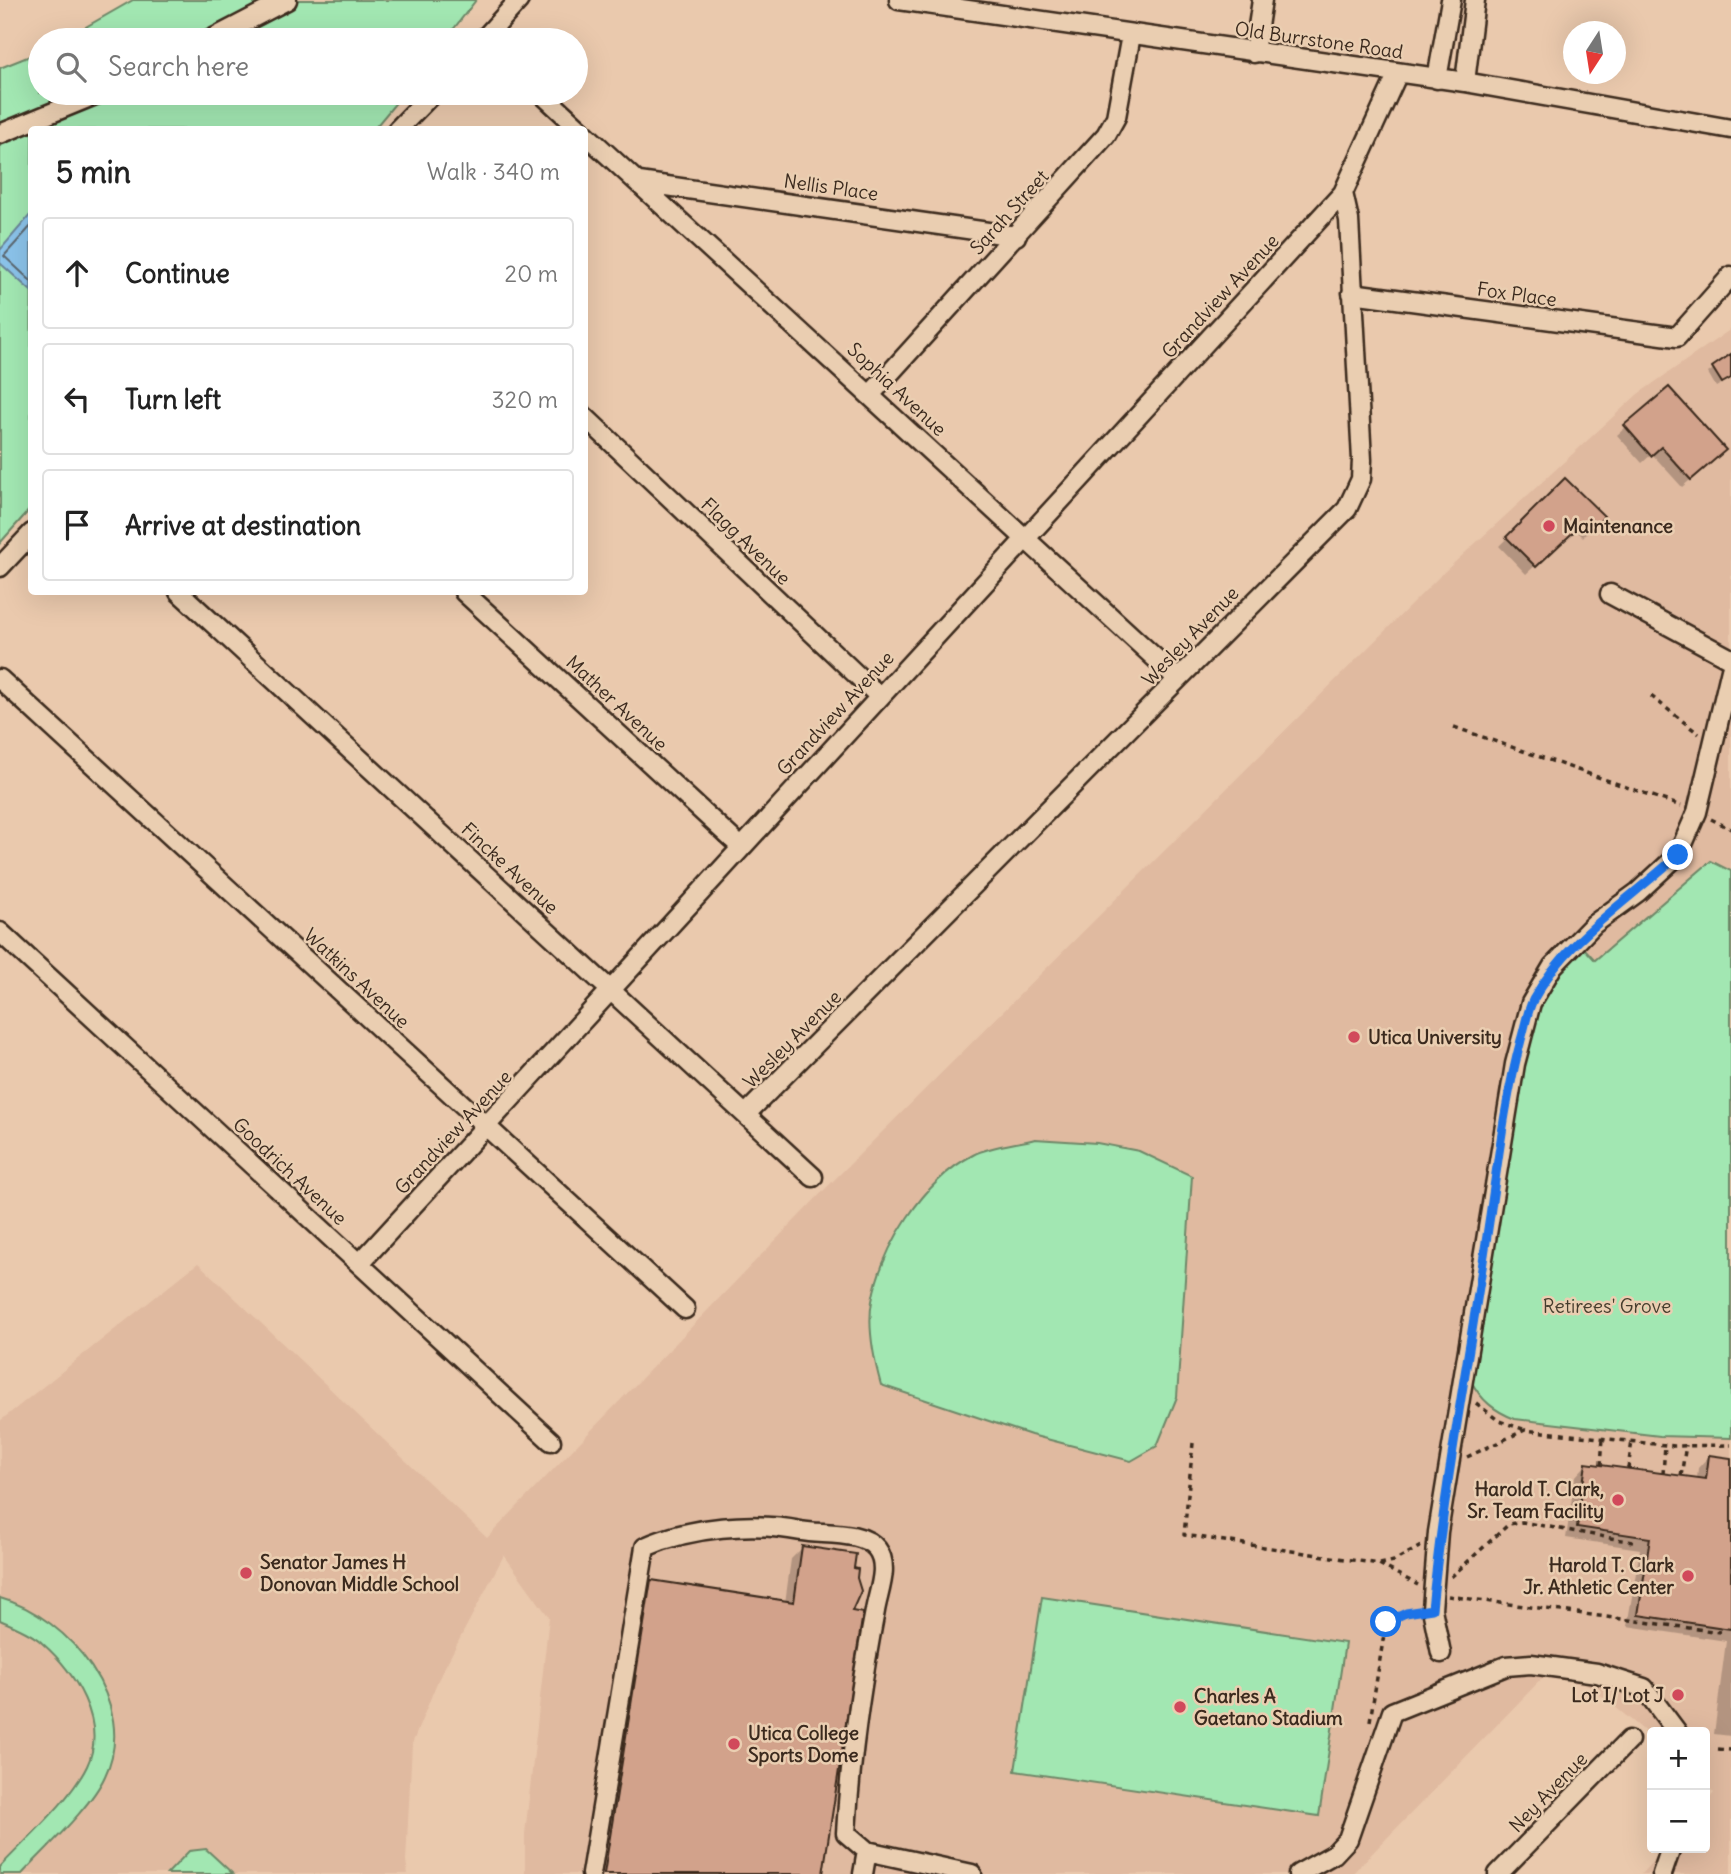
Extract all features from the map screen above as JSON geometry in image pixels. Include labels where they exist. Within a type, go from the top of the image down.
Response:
[{"type":"street","points":[[233,28],[287,0]]},
{"type":"street","name":"Old Burrstone Road","points":[[900,0],[1465,82],[1731,129]]},
{"type":"street","points":[[1254,53],[1262,0]]},
{"type":"street","points":[[1437,79],[1451,0]]},
{"type":"street","points":[[1465,82],[1475,0]]},
{"type":"street","points":[[494,28],[518,1]]},
{"type":"street","name":"Sarah Street","points":[[872,394],[1106,135],[1116,117],[1131,35]]},
{"type":"street","points":[[1343,193],[1398,73]]},
{"type":"street","points":[[0,134],[71,105]]},
{"type":"street","points":[[401,126],[421,105]]},
{"type":"street","name":"Sophia Avenue","points":[[554,105],[577,126]]},
{"type":"street","name":"Sophia Avenue","points":[[588,136],[872,394],[1178,679]]},
{"type":"street","name":"Nellis Place","points":[[639,182],[1016,236]]},
{"type":"street","name":"Wesley Avenue","points":[[746,1114],[1347,509],[1356,495],[1361,479],[1362,460],[1349,220],[1343,193]]},
{"type":"street","name":"Grandview Avenue","points":[[360,1263],[1343,193]]},
{"type":"street","name":"Fox Place","points":[[1352,293],[1676,337],[1688,328],[1731,276]]},
{"type":"street","name":"Flagg Avenue","points":[[588,420],[879,696]]},
{"type":"street","points":[[0,567],[28,537]]},
{"type":"street","points":[[1610,594],[1731,659]]},
{"type":"street","name":"Fincke Avenue","points":[[182,595],[813,1177]]},
{"type":"street","name":"Mather Avenue","points":[[467,595],[741,847]]},
{"type":"street","points":[[1441,1653],[1432,1601],[1438,1532],[1515,1063],[1531,1003],[1553,966],[1594,924],[1638,892],[1678,855],[1697,812],[1731,669]]},
{"type":"street","name":"Watkins Avenue","points":[[0,679],[685,1309]]},
{"type":"street","name":"Goodrich Avenue","points":[[0,932],[551,1441]]},
{"type":"street","points":[[591,1874],[645,1547],[666,1538],[776,1525],[824,1535],[858,1537],[876,1548],[884,1563],[867,1649],[846,1833],[867,1851],[972,1874]]},
{"type":"street","points":[[1298,1874],[1334,1854],[1348,1839],[1392,1712],[1506,1666],[1531,1664],[1597,1673],[1644,1688],[1673,1727]]},
{"type":"street","name":"Ney Avenue","points":[[1498,1874],[1629,1740]]},
{"type":"street","points":[[863,1874],[867,1851]]},
{"type":"street","points":[[1662,1874],[1669,1853]]},
{"type":"path","points":[[1651,696],[1712,743]]},
{"type":"path","points":[[1454,727],[1697,812],[1731,828]]},
{"type":"path","points":[[1463,1382],[1477,1404],[1499,1422],[1525,1430],[1665,1445],[1731,1445]]},
{"type":"path","points":[[1448,1474],[1460,1461],[1525,1430]]},
{"type":"path","points":[[1601,1465],[1603,1438]]},
{"type":"path","points":[[1628,1469],[1632,1441]]},
{"type":"path","points":[[1193,1443],[1184,1535],[1379,1564],[1394,1562],[1415,1551],[1438,1532]]},
{"type":"path","points":[[1663,1474],[1665,1445]]},
{"type":"path","points":[[1681,1476],[1686,1445]]},
{"type":"path","points":[[1369,1727],[1386,1622],[1432,1601],[1509,1524],[1521,1522],[1633,1542]]},
{"type":"path","points":[[1379,1564],[1432,1601],[1720,1632]]},
{"type":"path","points":[[1718,1749],[1731,1750]]},
{"type":"shaded area","name":"Utica University","points":[[1731,329],[1731,1874],[1641,1874],[1660,1853],[1710,1853],[1710,1798],[1714,1793],[1710,1789],[1710,1727],[1647,1727],[1647,1733],[1559,1661],[1352,1874],[525,1874],[525,1834],[549,1617],[504,1555],[438,1680],[412,1744],[406,1861],[408,1874],[0,1874],[0,1421],[198,1263],[487,1538],[829,1185],[1442,574],[1638,394]]},
{"type":"green space","points":[[133,0],[476,0],[454,28],[84,28]]},
{"type":"green space","points":[[28,57],[28,105],[394,105],[376,126],[28,126],[28,511],[0,543],[0,68]]},
{"type":"green space","name":"Retirees' Grove","points":[[1711,861],[1731,871],[1731,1438],[1660,1436],[1515,1419],[1489,1404],[1471,1381],[1523,1046],[1548,982],[1583,947],[1595,960]]},
{"type":"green space","points":[[1035,1139],[1097,1143],[1139,1151],[1192,1176],[1177,1397],[1157,1446],[1131,1461],[1031,1435],[881,1385],[871,1333],[871,1311],[877,1280],[895,1238],[922,1198],[955,1167],[980,1152]]},
{"type":"green space","name":"Charles A Gaetano Stadium","points":[[1042,1597],[1345,1643],[1319,1816],[1015,1771]]},
{"type":"green space","points":[[0,1598],[26,1608],[73,1644],[92,1667],[105,1693],[113,1720],[113,1748],[105,1776],[98,1788],[79,1814],[22,1874],[0,1874],[0,1867],[59,1806],[79,1779],[87,1766],[93,1732],[90,1715],[76,1683],[38,1639],[0,1620]]},
{"type":"green space","points":[[206,1849],[233,1874],[167,1874],[189,1851]]},
{"type":"water","points":[[28,217],[28,288],[0,263],[0,250]]},
{"type":"building","points":[[1731,354],[1731,378],[1722,383],[1712,367]]},
{"type":"building","points":[[1669,387],[1726,450],[1691,480],[1661,447],[1651,456],[1624,425]]},
{"type":"building","name":"Maintenance","points":[[1565,478],[1604,516],[1593,530],[1584,522],[1536,567],[1506,537]]},
{"type":"building","name":"Harold T. Clark Jr. Athletic Center","points":[[1709,1455],[1731,1458],[1731,1629],[1638,1615],[1650,1538],[1577,1527],[1586,1463],[1706,1479]]},
{"type":"building","name":"Utica College Sports Dome","points":[[802,1546],[856,1554],[854,1568],[858,1569],[857,1578],[861,1591],[852,1611],[863,1613],[823,1874],[604,1874],[651,1580],[794,1602]]},
{"type":"place","name":"Maintenance","points":[[1549,526]]},
{"type":"place","name":"Utica University","points":[[1354,1037]]},
{"type":"place","name":"Harold T. Clark, Sr. Team Facility","points":[[1618,1500]]},
{"type":"place","name":"Senator James H Donovan Middle School","points":[[246,1573]]},
{"type":"place","name":"Harold T. Clark Jr. Athletic Center","points":[[1688,1576]]},
{"type":"place","name":"Lot I/ Lot J","points":[[1678,1695]]},
{"type":"place","name":"Charles A Gaetano Stadium","points":[[1180,1707]]},
{"type":"place","name":"Utica College Sports Dome","points":[[734,1744]]},
{"type":"route","points":[[1386,1622],[1406,1613],[1432,1609],[1438,1532],[1482,1273],[1500,1146],[1515,1063],[1531,1003],[1553,966],[1594,924],[1638,892],[1678,855]]}]
